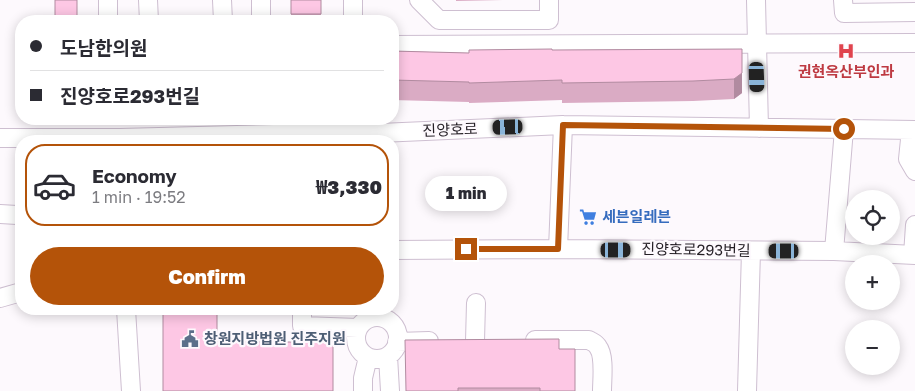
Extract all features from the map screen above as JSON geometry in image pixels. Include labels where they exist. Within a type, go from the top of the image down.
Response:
[{"type":"street","points":[[108,0],[108,15]]},
{"type":"street","points":[[148,0],[149,15]]},
{"type":"street","points":[[222,0],[222,15]]},
{"type":"street","points":[[261,0],[261,15]]},
{"type":"street","points":[[353,0],[353,15]]},
{"type":"street","points":[[419,0],[440,20],[549,20],[549,0]]},
{"type":"street","points":[[756,0],[759,128]]},
{"type":"street","points":[[844,0],[844,13],[915,12]]},
{"type":"street","points":[[399,45],[915,43]]},
{"type":"street","points":[[558,249],[563,125]]},
{"type":"street","name":"진양호로","points":[[399,136],[563,125],[913,130],[908,160],[915,171]]},
{"type":"street","name":"진양호로","points":[[243,135],[354,126],[375,135]]},
{"type":"street","points":[[834,252],[844,129]]},
{"type":"street","name":"진양호로","points":[[0,138],[15,138]]},
{"type":"street","points":[[914,255],[915,225]]},
{"type":"street","name":"진양호로293번길","points":[[399,250],[558,249],[834,252],[914,255]]},
{"type":"street","points":[[747,391],[751,251]]},
{"type":"street","points":[[0,298],[15,294]]},
{"type":"street","points":[[475,341],[476,303]]},
{"type":"street","points":[[126,315],[131,391]]},
{"type":"street","points":[[302,315],[302,326],[358,328]]},
{"type":"street","points":[[372,315],[358,328],[356,341],[362,353],[374,359],[381,359],[393,349],[450,341],[494,341]]},
{"type":"street","points":[[378,315],[394,325],[397,331],[393,349],[390,391]]},
{"type":"street","points":[[522,340],[579,339],[595,343],[602,354],[602,391]]},
{"type":"street","points":[[363,391],[363,378],[368,357]]},
{"type":"building","points":[[55,0],[77,0],[77,15],[55,15]]},
{"type":"building","points":[[291,0],[321,0],[321,14],[291,14]]},
{"type":"building","points":[[742,49],[742,73],[734,79],[693,81],[562,83],[562,80],[469,83],[399,80],[399,51],[469,53],[469,50]]},
{"type":"building","name":"창원지방법원 진주지원","points":[[163,315],[217,315],[217,342],[333,342],[333,391],[163,391]]},
{"type":"building","points":[[559,339],[559,349],[575,349],[575,391],[540,391],[540,388],[458,388],[458,391],[406,391],[405,340]]},
{"type":"place","name":"권현옥산부인과","points":[[846,51]]},
{"type":"place","name":"세븐일레븐","points":[[588,217]]},
{"type":"place","name":"창원지방법원 진주지원","points":[[190,339]]},
{"type":"route","points":[[466,249],[558,249],[563,125],[844,129]]}]
